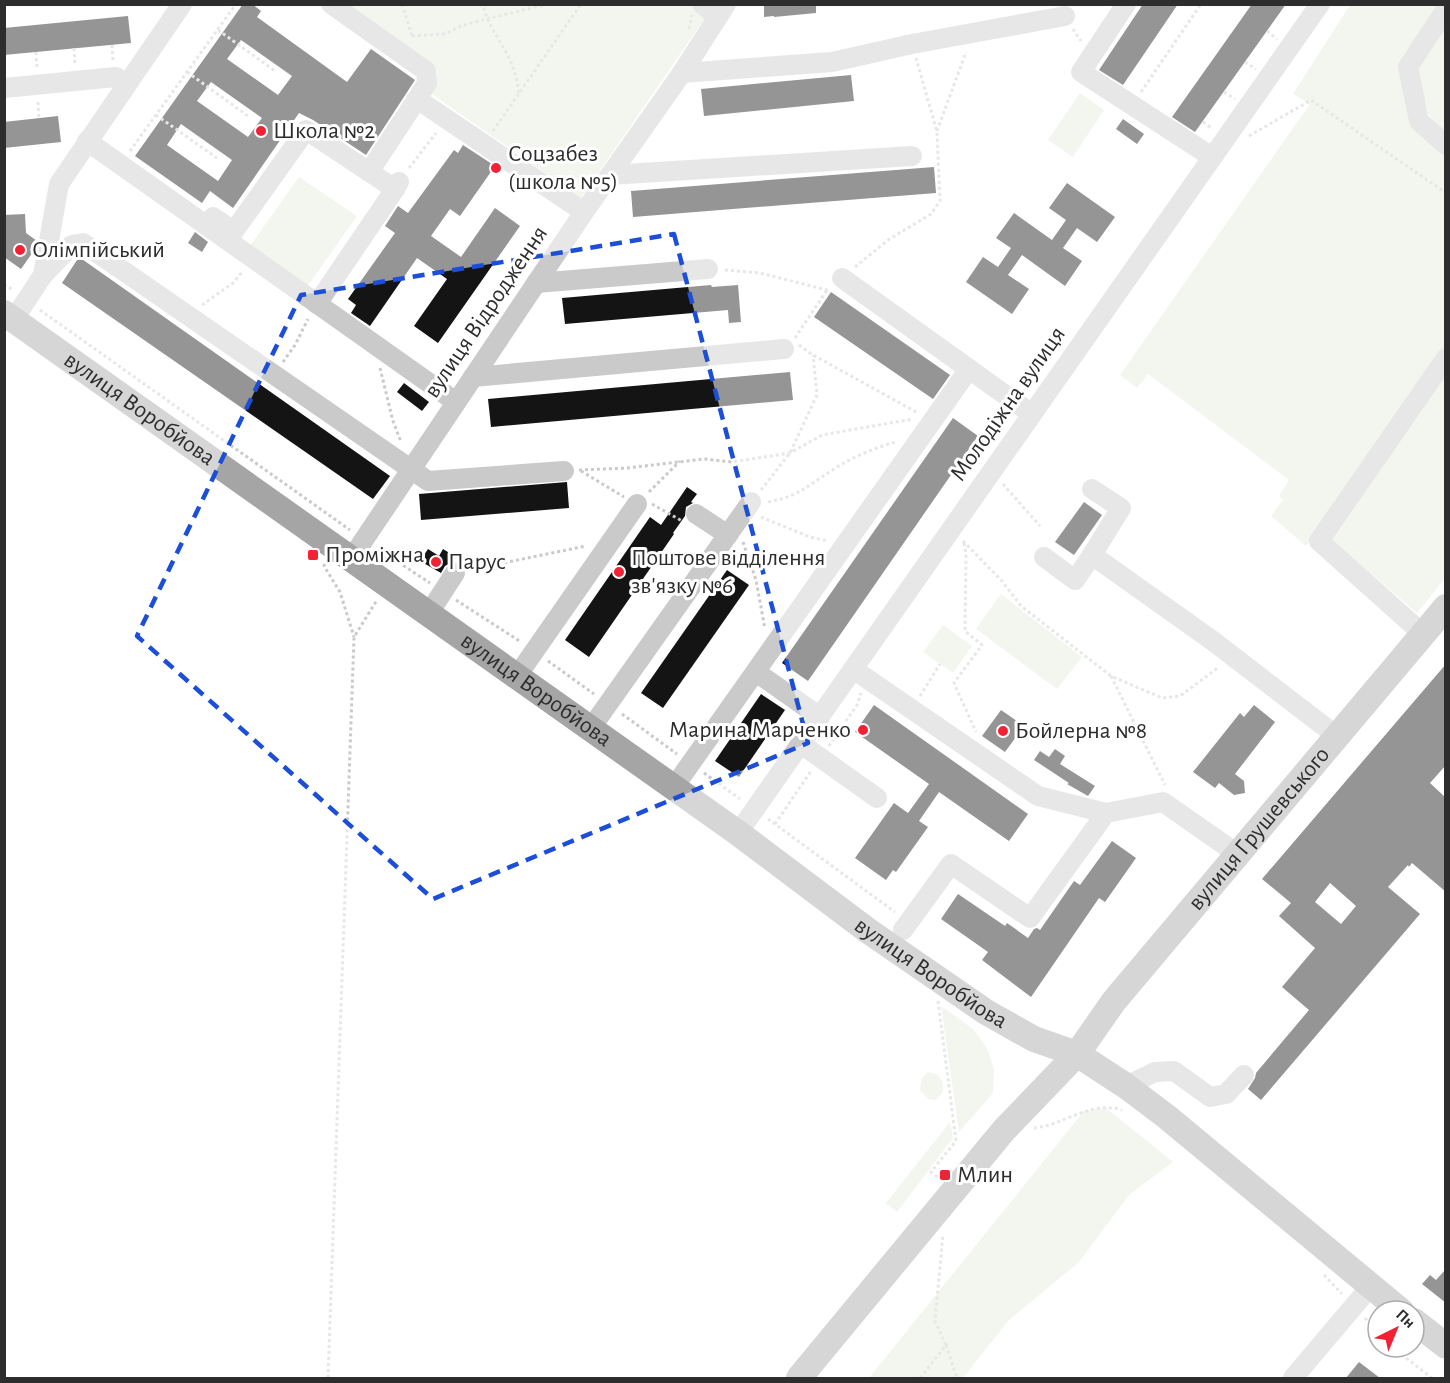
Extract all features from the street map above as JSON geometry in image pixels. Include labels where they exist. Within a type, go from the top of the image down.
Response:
[{"type":"main road","name":"вулиця Воробйова","points":[[15,311],[393,573],[429,613],[738,833],[867,930],[986,1012],[1034,1039],[1077,1054],[1124,1098],[1167,1117],[1386,1299]]},
{"type":"main road","name":"вулиця Грушевського","points":[[799,1378],[1004,1130],[1077,1054],[1114,1001],[1236,853],[1446,607]]},
{"type":"main road","points":[[1426,1330],[1446,1346]]},
{"type":"street","points":[[43,275],[59,184],[182,4]]},
{"type":"street","points":[[331,4],[426,71],[427,83],[369,172]]},
{"type":"street","points":[[1126,4],[1081,72],[1212,157]]},
{"type":"street","name":"Молодіжна вулиця","points":[[738,833],[854,669],[956,537],[1032,414],[1320,4]]},
{"type":"street","name":"вулиця Відродження","points":[[358,550],[584,212],[682,73],[715,9]]},
{"type":"street","points":[[1446,9],[1408,67],[1419,121],[1446,145]]},
{"type":"street","points":[[682,73],[832,62],[912,44],[1065,16]]},
{"type":"street","points":[[4,88],[116,77],[126,84]]},
{"type":"street","points":[[417,99],[584,212]]},
{"type":"street","points":[[87,141],[117,157],[234,231],[306,130],[369,172],[397,186],[317,304]]},
{"type":"street","points":[[610,175],[912,156]]},
{"type":"street","points":[[117,157],[252,259],[456,402]]},
{"type":"street","points":[[15,311],[43,275],[72,245],[84,243],[428,481],[571,470]]},
{"type":"street","points":[[536,283],[708,269]]},
{"type":"street","points":[[835,284],[969,369],[1032,414]]},
{"type":"street","points":[[473,377],[784,349]]},
{"type":"street","points":[[1424,633],[1319,541],[1446,358]]},
{"type":"street","points":[[674,787],[969,369]]},
{"type":"street","points":[[1044,558],[1075,580],[1121,508],[1092,489]]},
{"type":"street","points":[[518,676],[637,504]]},
{"type":"street","points":[[696,514],[742,515]]},
{"type":"street","points":[[591,728],[742,515]]},
{"type":"street","points":[[1092,555],[1233,656],[1338,736]]},
{"type":"street","points":[[429,613],[455,573]]},
{"type":"street","points":[[854,669],[1038,796],[1106,813],[1163,802],[1236,853]]},
{"type":"street","points":[[756,672],[820,717]]},
{"type":"street","points":[[801,744],[877,798]]},
{"type":"street","points":[[903,930],[951,864],[1029,918],[1106,813]]},
{"type":"street","points":[[867,930],[894,924],[903,930],[925,969]]},
{"type":"street","points":[[1124,1098],[1155,1072],[1174,1071],[1210,1097],[1226,1094],[1244,1075]]},
{"type":"street","points":[[1293,1378],[1370,1287]]},
{"type":"path","points":[[117,157],[156,115],[236,4]]},
{"type":"path","points":[[402,4],[415,44]]},
{"type":"path","points":[[479,4],[484,8],[486,19],[508,56],[519,93]]},
{"type":"path","points":[[412,36],[445,34],[461,26],[549,4]]},
{"type":"path","points":[[484,144],[582,4]]},
{"type":"path","points":[[1132,105],[1201,4]]},
{"type":"path","points":[[218,30],[275,71]]},
{"type":"path","points":[[1267,31],[1277,39]]},
{"type":"path","points":[[937,132],[972,33]]},
{"type":"path","points":[[912,44],[937,132],[940,201],[930,214],[888,240],[835,284],[793,340],[813,356],[933,421]]},
{"type":"path","points":[[1245,62],[1256,69]]},
{"type":"path","points":[[187,72],[248,116]]},
{"type":"path","points":[[1224,92],[1235,99]]},
{"type":"path","points":[[1242,140],[1311,100],[1446,193]]},
{"type":"path","points":[[156,115],[217,158]]},
{"type":"path","points":[[397,186],[446,118]]},
{"type":"path","points":[[1203,122],[1214,129]]},
{"type":"path","points":[[189,316],[234,283],[252,259]]},
{"type":"path","points":[[708,269],[760,273],[835,284]]},
{"type":"path","points":[[4,284],[15,311],[393,573],[444,592],[534,651],[894,910],[903,930]]},
{"type":"path","points":[[274,374],[295,345],[317,304]]},
{"type":"path","points":[[370,341],[383,378],[393,421],[412,469]]},
{"type":"path","points":[[770,651],[756,580],[742,537],[742,515],[790,453],[817,395],[813,356]]},
{"type":"path","points":[[571,470],[627,468],[704,459],[732,462],[790,453],[822,435],[912,419],[933,421]]},
{"type":"path","points":[[742,515],[798,494],[832,470],[886,445],[919,440]]},
{"type":"path","points":[[637,504],[680,461]]},
{"type":"path","points":[[571,470],[637,504],[650,502],[681,522],[696,514]]},
{"type":"path","points":[[1003,484],[1040,526]]},
{"type":"path","points":[[742,515],[810,537],[845,545]]},
{"type":"path","points":[[956,537],[1002,581],[1021,606],[1111,675],[1162,698],[1180,696],[1233,656]]},
{"type":"path","points":[[956,537],[966,553],[965,631],[982,645],[954,683],[976,732],[966,747]]},
{"type":"path","points":[[455,573],[611,540]]},
{"type":"path","points":[[324,567],[340,592],[354,638],[328,1378]]},
{"type":"path","points":[[354,638],[393,573]]},
{"type":"path","points":[[912,709],[940,664]]},
{"type":"path","points":[[1111,675],[1165,785],[1163,802]]},
{"type":"path","points":[[925,969],[956,1141],[931,1172],[941,1180]]},
{"type":"path","points":[[1033,1128],[1110,1106],[1124,1098]]},
{"type":"path","points":[[941,1209],[943,1242],[935,1321],[957,1378]]},
{"type":"path","points":[[920,1378],[946,1345]]},
{"type":"path","points":[[1407,1359],[1432,1378]]},
{"type":"highlighted area","points":[[674,234],[808,743],[433,899],[137,636],[301,295]]},
{"type":"green space","points":[[693,4],[707,15],[581,198],[426,90],[438,72],[341,5]]},
{"type":"green space","points":[[1350,5],[1443,5],[1400,72],[1446,153],[1445,578],[1417,613],[1320,530],[1306,546],[1271,516],[1283,500],[1279,496],[1289,480],[1148,374],[1137,388],[1120,375],[1310,104],[1293,94]]},
{"type":"green space","points":[[1445,20],[1445,132],[1428,114],[1426,104],[1415,84],[1414,76],[1418,58]]},
{"type":"green space","points":[[1080,93],[1104,110],[1073,157],[1048,140]]},
{"type":"green space","points":[[299,177],[357,216],[307,287],[250,246]]},
{"type":"green space","points":[[1001,594],[1082,657],[1057,689],[976,629]]},
{"type":"green space","points":[[943,625],[972,646],[953,673],[923,652]]},
{"type":"green space","points":[[941,1006],[973,1029],[987,1048],[994,1070],[993,1093],[959,1132]]},
{"type":"green space","points":[[928,1072],[936,1074],[943,1084],[943,1092],[936,1100],[928,1099],[920,1090],[922,1078]]},
{"type":"green space","points":[[1106,1108],[1173,1162],[1129,1195],[1079,1262],[1008,1321],[963,1378],[869,1378],[1084,1111]]},
{"type":"green space","points":[[950,1122],[953,1138],[897,1212],[886,1203]]},
{"type":"building","points":[[243,4],[252,4],[261,11],[257,17],[347,82],[371,49],[415,80],[366,155],[299,113],[233,208],[210,191],[202,203],[135,156]],"holes":[[[241,40],[292,76],[278,95],[227,59]],[[211,82],[262,118],[248,137],[197,101]],[[181,124],[232,160],[218,181],[167,145]]]},
{"type":"building","points":[[764,4],[816,4],[816,13],[764,17]]},
{"type":"building","points":[[1143,4],[1178,4],[1123,85],[1099,70]]},
{"type":"building","points":[[1252,4],[1286,4],[1195,132],[1172,117]]},
{"type":"building","points":[[128,16],[131,43],[4,55],[4,28]]},
{"type":"building","points":[[851,75],[854,101],[704,116],[701,89]]},
{"type":"building","points":[[58,116],[61,142],[4,148],[4,122]]},
{"type":"building","points":[[1123,119],[1144,134],[1137,144],[1116,129]]},
{"type":"building","points":[[463,145],[495,166],[460,216],[450,209],[431,236],[461,257],[495,208],[520,226],[438,343],[414,326],[447,279],[417,258],[370,326],[351,313],[356,305],[348,299],[395,233],[385,226],[398,206],[408,213],[454,150],[458,153]]},
{"type":"building","points":[[934,167],[936,193],[633,217],[631,191]]},
{"type":"building","points":[[1067,183],[1115,217],[1097,242],[1077,228],[1063,248],[1082,261],[1065,286],[1022,255],[1008,275],[1029,289],[1012,314],[966,282],[983,257],[998,267],[1011,248],[996,238],[1014,213],[1052,240],[1066,220],[1049,208]]},
{"type":"building","name":"Олімпійський","points":[[25,214],[26,233],[37,241],[35,249],[21,269],[4,257],[4,215]]},
{"type":"building","points":[[195,232],[208,242],[202,252],[188,243]]},
{"type":"building","points":[[79,257],[390,476],[373,499],[62,283]]},
{"type":"building","points":[[711,285],[712,287],[738,285],[741,322],[729,323],[728,310],[565,324],[562,298]]},
{"type":"building","points":[[831,292],[950,375],[933,399],[814,317]]},
{"type":"building","points":[[790,372],[793,400],[491,427],[488,399]]},
{"type":"building","points":[[404,383],[429,402],[422,411],[397,392]]},
{"type":"building","points":[[953,418],[978,436],[808,681],[782,663]]},
{"type":"building","points":[[567,482],[569,508],[421,520],[419,494]]},
{"type":"building","points":[[687,487],[697,494],[691,502],[693,503],[686,507],[685,516],[674,534],[589,657],[565,640],[650,517],[661,525]]},
{"type":"building","points":[[1084,502],[1102,515],[1074,555],[1055,542]]},
{"type":"building","name":"Парус","points":[[428,549],[439,556],[443,549],[456,557],[454,561],[445,566],[441,573],[420,561]]},
{"type":"building","points":[[727,570],[749,585],[663,708],[641,693]]},
{"type":"building","points":[[1446,664],[1446,765],[1430,783],[1446,798],[1446,892],[1412,863],[1388,887],[1420,914],[1261,1100],[1248,1089],[1256,1073],[1309,1010],[1282,987],[1315,948],[1279,916],[1291,903],[1262,879]],"holes":[[[1330,883],[1356,906],[1341,924],[1315,902]]]},
{"type":"building","points":[[761,694],[785,710],[739,777],[715,761]]},
{"type":"building","points":[[874,705],[1028,814],[1009,841],[939,792],[919,821],[928,827],[896,872],[893,870],[886,880],[855,858],[894,803],[908,813],[929,784],[855,732]]},
{"type":"building","points":[[1254,705],[1275,722],[1235,774],[1244,781],[1245,793],[1234,795],[1219,783],[1215,788],[1193,772],[1240,713],[1244,717]]},
{"type":"building","name":"Бойлерна №8","points":[[1001,710],[1024,726],[1005,752],[982,736]]},
{"type":"building","points":[[1055,749],[1065,756],[1060,764],[1095,786],[1088,796],[1034,760],[1040,751],[1049,757]]},
{"type":"building","points":[[1112,841],[1136,858],[1105,902],[1099,898],[1031,997],[982,960],[988,952],[941,919],[958,894],[1005,926],[1007,923],[1028,938],[1034,929],[1040,930],[1074,881],[1080,885]]},
{"type":"building","points":[[1446,1269],[1446,1303],[1422,1284],[1430,1275],[1436,1280]]},
{"type":"building","points":[[1359,1362],[1380,1378],[1346,1378]]},
{"type":"place","name":"Школа №2","points":[[261,131]]},
{"type":"place","name":"Соцзабез (школа №5)","points":[[496,168]]},
{"type":"place","name":"Олімпійський","points":[[20,250]]},
{"type":"place","name":"Проміжна","points":[[313,555]]},
{"type":"place","name":"Парус","points":[[436,562]]},
{"type":"place","name":"Поштове відділення зв'язку №6","points":[[619,572]]},
{"type":"place","name":"Марина Марченко","points":[[863,730]]},
{"type":"place","name":"Бойлерна №8","points":[[1003,731]]},
{"type":"place","name":"Млин","points":[[945,1175]]}]
